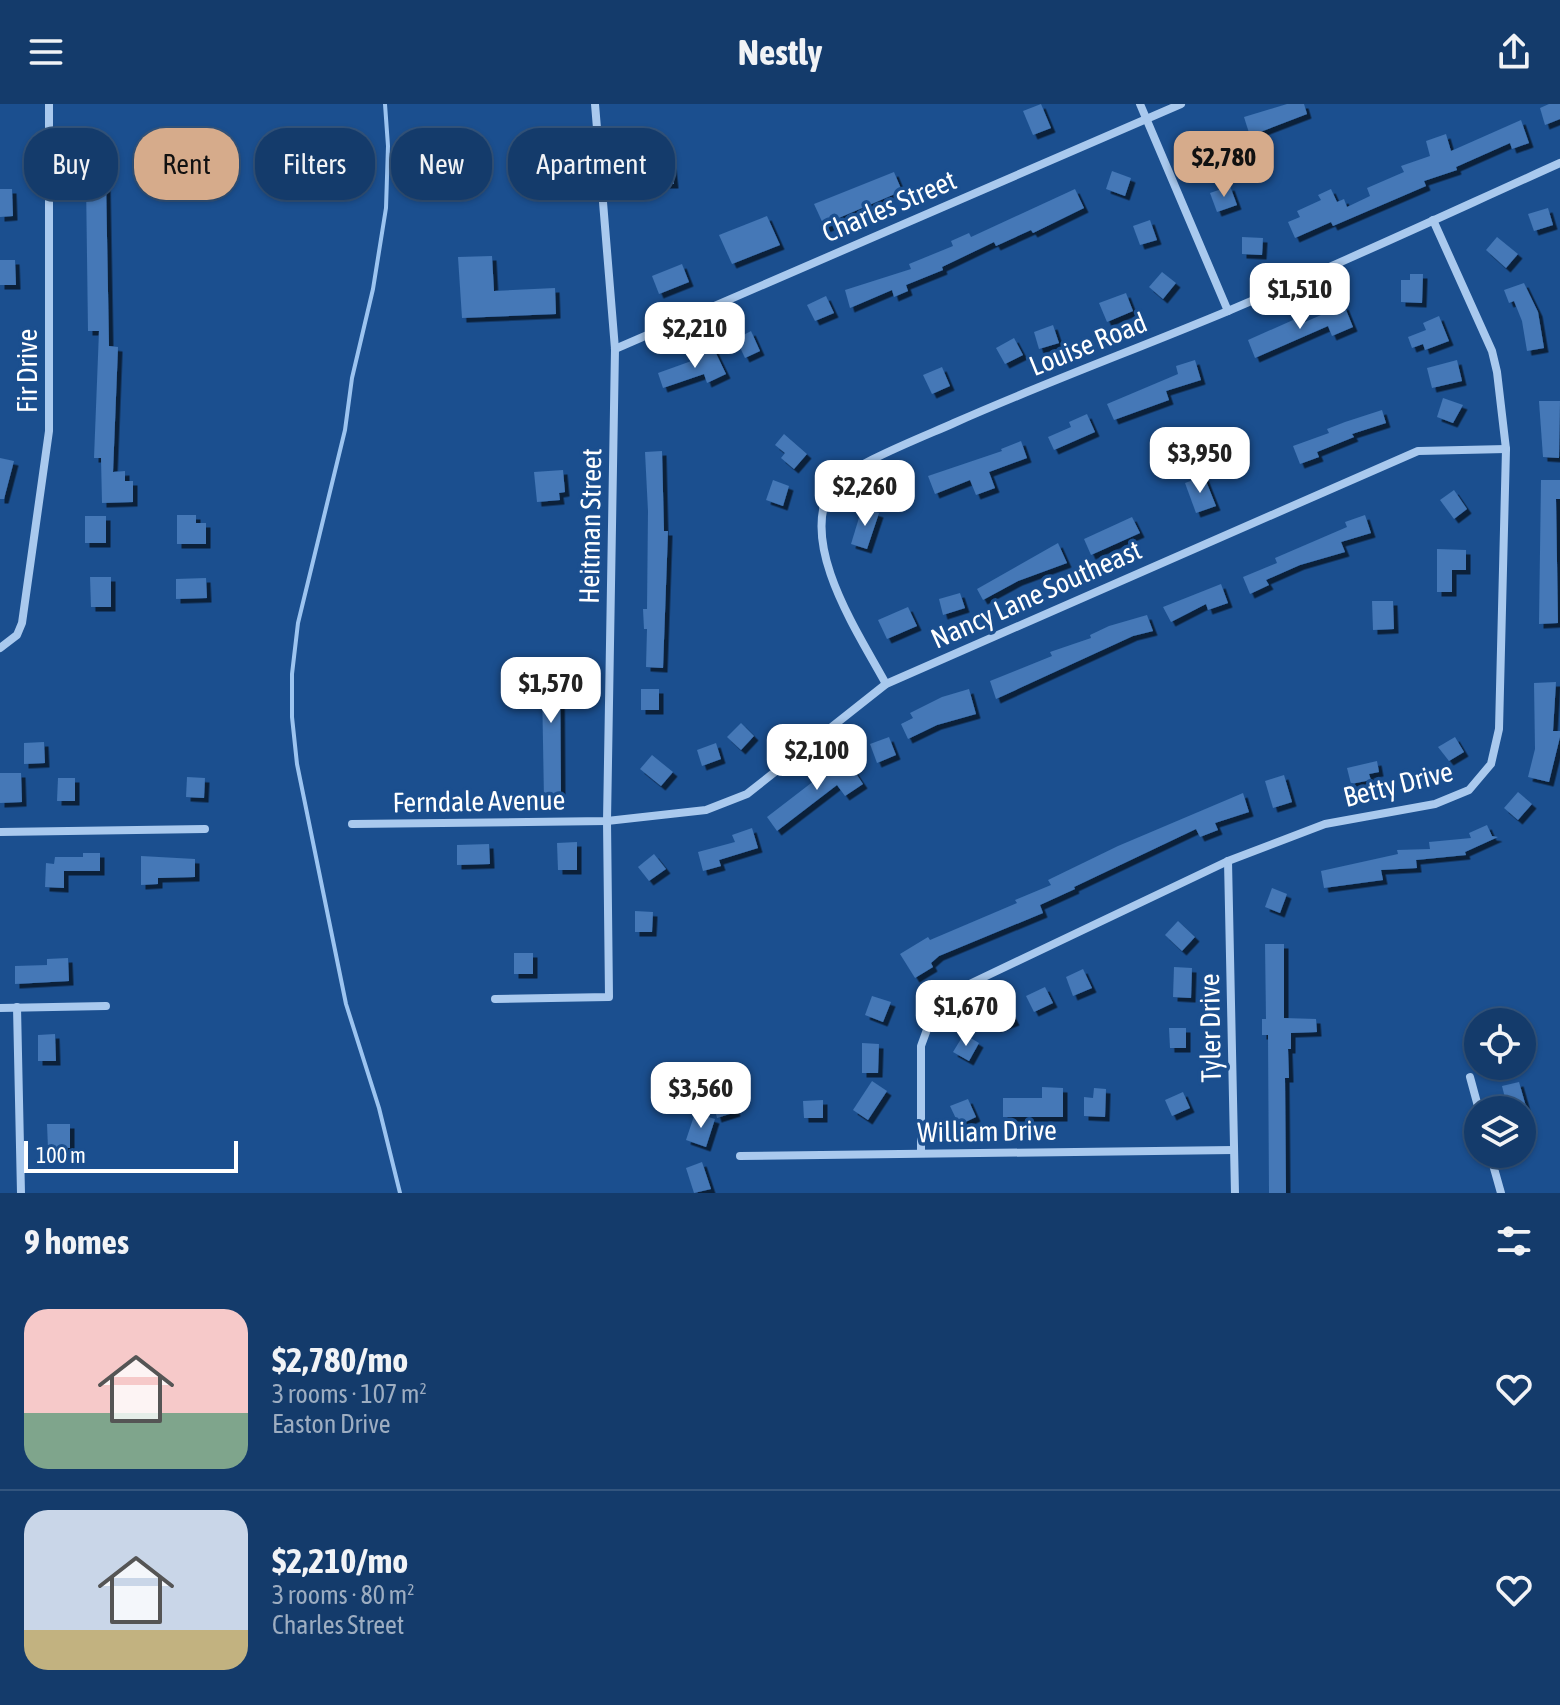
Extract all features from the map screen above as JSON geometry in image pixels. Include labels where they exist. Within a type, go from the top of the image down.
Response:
[{"type":"street","name":"Fir Drive","points":[[0,648],[17,635],[49,431],[49,104]]},
{"type":"street","points":[[1140,104],[1228,311]]},
{"type":"street","name":"Charles Street","points":[[615,349],[1181,104]]},
{"type":"street","name":"Heitman Street","points":[[495,999],[609,997],[607,821],[615,349],[597,105]]},
{"type":"street","name":"Louise Road","points":[[886,684],[839,595],[823,553],[827,501],[836,483],[880,456],[987,408],[1228,311],[1560,163]]},
{"type":"street","name":"Betty Drive","points":[[921,1153],[921,1046],[933,1013],[959,989],[1228,861],[1325,824],[1435,804],[1469,790],[1491,764],[1499,729],[1506,449],[1492,351],[1433,220]]},
{"type":"street","name":"Nancy Lane Southeast","points":[[607,821],[706,810],[747,794],[886,684],[1418,451],[1506,449]]},
{"type":"street","name":"Ferndale Avenue","points":[[352,824],[607,821]]},
{"type":"street","points":[[0,832],[205,829]]},
{"type":"street","name":"Tyler Drive","points":[[1228,861],[1235,1193]]},
{"type":"street","points":[[0,1008],[106,1006]]},
{"type":"street","points":[[17,1007],[21,1193]]},
{"type":"street","name":"William Drive","points":[[740,1156],[1234,1150]]},
{"type":"street","points":[[1494,1168],[1501,1193]]},
{"type":"building","points":[[1041,104],[1051,128],[1033,135],[1023,111]]},
{"type":"building","points":[[1287,104],[1304,104],[1307,114],[1250,136],[1244,117]]},
{"type":"building","points":[[1560,104],[1560,119],[1545,125],[1540,108]]},
{"type":"building","points":[[1521,120],[1529,143],[1512,149],[1510,143],[1456,167],[1457,170],[1424,181],[1426,186],[1333,226],[1331,222],[1295,238],[1288,222],[1300,217],[1297,211],[1321,200],[1318,195],[1331,189],[1337,202],[1344,199],[1347,207],[1370,196],[1367,188],[1404,172],[1401,166],[1430,156],[1426,141],[1446,134],[1451,151]]},
{"type":"building","points":[[1200,134],[1217,137],[1213,157],[1196,154]]},
{"type":"building","points":[[1112,171],[1131,178],[1125,196],[1106,189]]},
{"type":"building","points":[[894,172],[902,191],[834,220],[836,223],[825,228],[814,204]]},
{"type":"building","points":[[1230,186],[1237,205],[1217,212],[1210,193]]},
{"type":"building","points":[[0,189],[12,189],[13,216],[0,217]]},
{"type":"building","points":[[1075,189],[1084,208],[1033,233],[1031,230],[996,246],[994,242],[942,267],[943,270],[906,285],[908,291],[894,297],[892,290],[850,308],[845,290],[911,269],[909,264],[953,246],[951,241],[969,233],[971,237]]},
{"type":"building","points":[[86,200],[106,200],[109,346],[118,347],[113,472],[125,471],[125,481],[133,481],[133,502],[102,503],[101,458],[94,458],[99,331],[88,331]]},
{"type":"building","points":[[1548,208],[1553,225],[1534,231],[1528,214]]},
{"type":"building","points":[[767,216],[780,245],[732,264],[719,235]]},
{"type":"building","points":[[1150,220],[1157,240],[1140,245],[1133,226]]},
{"type":"building","points":[[1242,237],[1263,238],[1262,255],[1242,254]]},
{"type":"building","points":[[1497,237],[1518,254],[1506,268],[1486,250]]},
{"type":"building","points":[[492,256],[494,291],[555,288],[556,314],[462,318],[458,257]]},
{"type":"building","points":[[0,260],[15,260],[16,285],[0,285]]},
{"type":"building","points":[[682,264],[689,282],[659,294],[652,276]]},
{"type":"building","points":[[1162,272],[1176,283],[1163,299],[1149,287]]},
{"type":"building","points":[[1410,274],[1423,274],[1422,303],[1401,302],[1401,280],[1410,280]]},
{"type":"building","points":[[1524,283],[1538,312],[1544,348],[1527,351],[1522,321],[1514,301],[1509,303],[1504,290]]},
{"type":"building","points":[[1126,293],[1133,311],[1107,322],[1099,303]]},
{"type":"building","points":[[826,296],[834,313],[815,321],[807,305]]},
{"type":"building","points":[[1344,305],[1353,327],[1332,336],[1328,326],[1255,358],[1248,340],[1302,316],[1305,322]]},
{"type":"building","points":[[1439,316],[1449,341],[1425,350],[1423,344],[1412,348],[1408,337],[1426,330],[1423,323]]},
{"type":"building","points":[[1053,325],[1059,343],[1039,349],[1034,332]]},
{"type":"building","points":[[751,331],[760,351],[745,358],[736,339]]},
{"type":"building","points":[[1014,338],[1023,355],[1005,364],[996,348]]},
{"type":"building","points":[[713,347],[726,374],[707,383],[704,374],[663,388],[658,373],[697,359],[695,356]]},
{"type":"building","points":[[1195,360],[1201,380],[1166,391],[1169,400],[1114,420],[1107,404],[1178,374],[1176,366]]},
{"type":"building","points":[[1457,360],[1462,381],[1432,388],[1427,368]]},
{"type":"building","points":[[942,367],[950,386],[932,394],[923,375]]},
{"type":"building","points":[[1443,398],[1463,405],[1453,423],[1437,417]]},
{"type":"building","points":[[1539,401],[1560,401],[1559,458],[1543,457]]},
{"type":"building","points":[[1382,410],[1386,423],[1352,434],[1354,437],[1317,452],[1319,457],[1300,464],[1293,446],[1329,433],[1327,429]]},
{"type":"building","points":[[1087,414],[1095,432],[1054,450],[1048,437],[1071,427],[1069,422]]},
{"type":"building","points":[[784,434],[807,454],[794,469],[781,458],[785,453],[775,445]]},
{"type":"building","points":[[1021,441],[1027,458],[989,472],[995,488],[976,495],[970,480],[935,494],[928,476],[1002,451]]},
{"type":"building","points":[[662,451],[664,531],[668,531],[663,668],[646,667],[647,629],[644,629],[643,609],[647,609],[645,452]]},
{"type":"building","points":[[0,458],[14,461],[4,499],[0,499]]},
{"type":"building","points":[[563,470],[565,492],[559,493],[560,500],[537,502],[534,472]]},
{"type":"building","points":[[1204,476],[1216,506],[1196,513],[1185,483]]},
{"type":"building","points":[[773,480],[789,486],[783,506],[766,500]]},
{"type":"building","points":[[1541,480],[1560,480],[1560,499],[1556,499],[1558,623],[1539,624]]},
{"type":"building","points":[[1454,490],[1467,509],[1454,519],[1440,500]]},
{"type":"building","points":[[862,508],[879,513],[867,549],[851,544]]},
{"type":"building","points":[[177,515],[196,515],[196,523],[206,523],[206,544],[177,544]]},
{"type":"building","points":[[1365,515],[1371,533],[1341,542],[1345,552],[1300,565],[1266,580],[1269,585],[1250,594],[1243,577],[1277,563],[1275,558],[1347,527],[1345,522]]},
{"type":"building","points":[[85,516],[106,516],[106,543],[85,543]]},
{"type":"building","points":[[1132,517],[1140,533],[1091,555],[1084,539]]},
{"type":"building","points":[[1058,543],[1067,563],[1018,581],[983,600],[977,589]]},
{"type":"building","points":[[1437,549],[1466,550],[1466,570],[1452,570],[1452,592],[1437,592]]},
{"type":"building","points":[[90,577],[111,577],[111,607],[91,607]]},
{"type":"building","points":[[206,578],[207,598],[176,599],[176,579]]},
{"type":"building","points":[[1221,584],[1228,603],[1208,610],[1206,604],[1171,622],[1163,607]]},
{"type":"building","points":[[960,593],[965,608],[943,615],[939,599]]},
{"type":"building","points":[[1372,601],[1393,601],[1394,629],[1373,630]]},
{"type":"building","points":[[908,607],[917,626],[887,639],[878,620]]},
{"type":"building","points":[[1147,615],[1153,631],[1133,636],[996,699],[990,681],[1052,656],[1050,652],[1091,638],[1090,635],[1109,626]]},
{"type":"building","points":[[533,658],[560,658],[561,798],[544,799],[541,670],[533,670]]},
{"type":"building","points":[[1556,682],[1553,731],[1560,731],[1560,737],[1549,782],[1528,777],[1535,749],[1534,683]]},
{"type":"building","points":[[641,689],[659,689],[659,710],[641,710]]},
{"type":"building","points":[[969,689],[976,714],[937,725],[908,739],[901,724],[913,718],[910,713],[942,697]]},
{"type":"building","points":[[741,723],[754,736],[741,750],[727,737]]},
{"type":"building","points":[[889,737],[896,755],[877,763],[870,744]]},
{"type":"building","points":[[1455,737],[1464,752],[1449,761],[1438,747]]},
{"type":"building","points":[[44,742],[45,763],[24,764],[24,743]]},
{"type":"building","points":[[716,743],[721,759],[702,766],[697,750]]},
{"type":"building","points":[[652,755],[673,772],[661,786],[640,769]]},
{"type":"building","points":[[845,757],[863,784],[845,796],[837,785],[777,831],[767,817]]},
{"type":"building","points":[[1377,761],[1379,772],[1369,774],[1371,780],[1351,784],[1347,768]]},
{"type":"building","points":[[0,773],[21,773],[22,802],[0,803]]},
{"type":"building","points":[[1284,775],[1292,802],[1273,808],[1265,781]]},
{"type":"building","points":[[187,777],[205,778],[204,798],[186,797]]},
{"type":"building","points":[[58,778],[75,778],[75,801],[57,801]]},
{"type":"building","points":[[1518,792],[1532,804],[1518,820],[1504,808]]},
{"type":"building","points":[[1243,793],[1249,812],[1215,823],[1218,830],[1200,837],[1196,829],[1074,887],[1040,905],[1043,913],[939,956],[931,963],[933,967],[915,978],[900,954],[928,937],[930,940],[1017,903],[1015,900],[1051,885],[1048,880],[1118,846]]},
{"type":"building","points":[[1487,825],[1492,836],[1498,837],[1465,852],[1466,855],[1416,860],[1417,868],[1381,870],[1383,880],[1324,888],[1321,871],[1398,854],[1397,850],[1430,849],[1429,842],[1471,838],[1469,833]]},
{"type":"building","points":[[752,828],[758,848],[719,860],[721,866],[703,871],[698,852],[735,842],[732,835]]},
{"type":"building","points":[[577,842],[577,870],[558,870],[557,843]]},
{"type":"building","points":[[489,844],[490,864],[457,865],[457,845]]},
{"type":"building","points":[[83,853],[100,853],[100,871],[64,871],[64,888],[45,887],[46,863],[54,864],[55,857],[83,857]]},
{"type":"building","points":[[654,854],[666,869],[649,881],[638,867]]},
{"type":"building","points":[[141,856],[195,859],[195,877],[158,878],[158,884],[141,885]]},
{"type":"building","points":[[1272,888],[1287,894],[1280,913],[1265,907]]},
{"type":"building","points":[[635,911],[653,912],[652,932],[635,932]]},
{"type":"building","points":[[1178,921],[1195,937],[1182,951],[1165,935]]},
{"type":"building","points":[[1265,944],[1284,944],[1284,1018],[1316,1019],[1317,1032],[1291,1033],[1291,1049],[1288,1049],[1289,1078],[1285,1078],[1286,1193],[1269,1193],[1268,1035],[1262,1035],[1262,1019],[1266,1019]]},
{"type":"building","points":[[514,953],[533,953],[533,974],[514,974]]},
{"type":"building","points":[[68,958],[69,981],[15,984],[15,966],[47,965],[47,959]]},
{"type":"building","points":[[1174,967],[1192,968],[1191,998],[1173,997]]},
{"type":"building","points":[[1083,969],[1092,988],[1073,996],[1066,977]]},
{"type":"building","points":[[1045,987],[1053,1003],[1034,1012],[1026,996]]},
{"type":"building","points":[[872,996],[891,1002],[883,1022],[865,1015]]},
{"type":"building","points":[[1007,1005],[1015,1021],[996,1028],[989,1014]]},
{"type":"building","points":[[1169,1028],[1186,1028],[1186,1048],[1170,1048]]},
{"type":"building","points":[[55,1034],[56,1061],[38,1061],[38,1035]]},
{"type":"building","points":[[964,1034],[979,1043],[969,1061],[953,1052]]},
{"type":"building","points":[[862,1043],[879,1044],[878,1073],[862,1073]]},
{"type":"building","points":[[872,1081],[887,1091],[868,1120],[853,1110]]},
{"type":"building","points":[[1519,1082],[1523,1096],[1504,1096],[1502,1086]]},
{"type":"building","points":[[1042,1087],[1063,1088],[1063,1117],[1003,1117],[1003,1098],[1042,1098]]},
{"type":"building","points":[[1094,1088],[1106,1089],[1105,1117],[1084,1116],[1084,1097],[1093,1098]]},
{"type":"building","points":[[1183,1092],[1190,1108],[1172,1116],[1165,1100]]},
{"type":"building","points":[[730,1093],[736,1112],[717,1118],[712,1098]]},
{"type":"building","points":[[968,1099],[976,1117],[959,1125],[950,1106]]},
{"type":"building","points":[[823,1100],[823,1118],[804,1118],[803,1101]]},
{"type":"building","points":[[695,1113],[715,1119],[706,1147],[686,1140]]},
{"type":"building","points":[[47,1124],[70,1124],[70,1148],[48,1148]]},
{"type":"building","points":[[702,1162],[711,1189],[694,1193],[686,1168]]},
{"type":"waterway","points":[[385,104],[388,146],[386,208],[373,289],[352,378],[345,430],[298,623],[292,674],[292,717],[297,764],[346,1004],[379,1108],[400,1193]]}]
